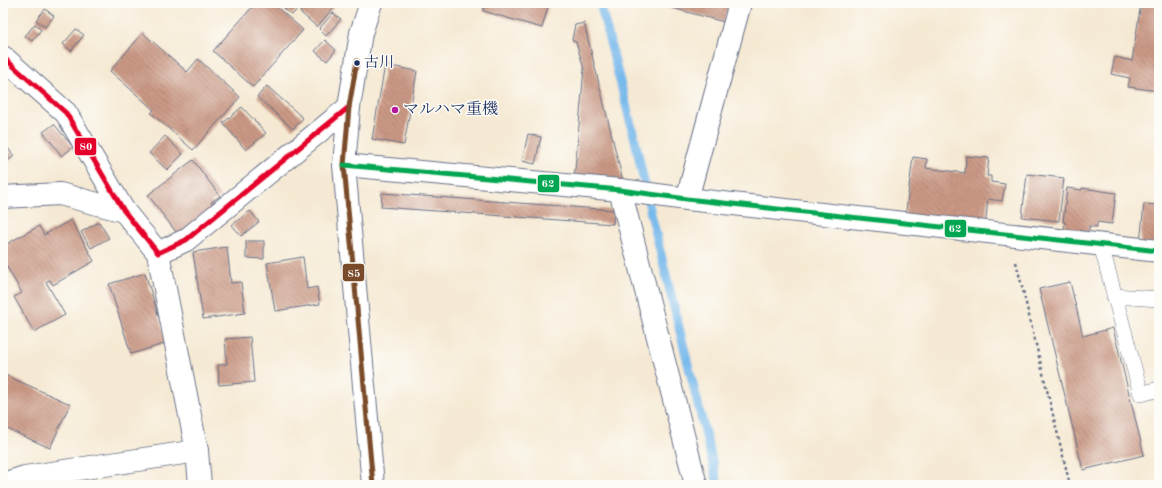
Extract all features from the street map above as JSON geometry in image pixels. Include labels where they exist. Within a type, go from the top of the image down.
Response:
[{"type":"street","points":[[371,3],[361,34],[349,107],[344,165],[373,485]]},
{"type":"street","points":[[687,199],[740,3]]},
{"type":"street","points":[[3,57],[66,113],[124,211],[158,253],[197,451],[200,485]]},
{"type":"street","points":[[158,253],[186,240],[349,107]]},
{"type":"street","points":[[344,165],[627,191],[687,199],[1159,251]]},
{"type":"street","points":[[627,191],[696,485]]},
{"type":"street","points":[[3,197],[60,194],[124,211]]},
{"type":"street","points":[[3,484],[25,477],[197,451]]},
{"type":"lane","points":[[1101,245],[1141,394],[1159,389]]},
{"type":"lane","points":[[1114,296],[1159,299]]},
{"type":"path","points":[[1009,234],[1070,485]]},
{"type":"building","points":[[256,3],[272,3],[303,30],[253,87],[213,51]]},
{"type":"building","points":[[278,3],[303,3],[292,15]]},
{"type":"building","points":[[307,3],[329,3],[334,7],[317,27],[300,12]]},
{"type":"building","points":[[485,3],[549,3],[542,28],[483,11]]},
{"type":"building","points":[[654,3],[729,3],[724,22]]},
{"type":"building","points":[[1141,3],[1159,3],[1159,91],[1128,87],[1130,78],[1111,74],[1115,57],[1132,61]]},
{"type":"building","points":[[45,9],[54,16],[45,27],[36,20]]},
{"type":"building","points":[[333,13],[341,19],[326,36],[319,29]]},
{"type":"building","points":[[584,23],[624,185],[574,181],[584,69],[576,42],[572,40],[575,25]]},
{"type":"building","points":[[35,24],[41,30],[32,41],[25,36]]},
{"type":"building","points":[[76,29],[84,35],[71,51],[63,44]]},
{"type":"building","points":[[143,33],[187,72],[198,59],[240,97],[193,150],[151,113],[154,110],[110,71]]},
{"type":"building","points":[[325,40],[336,50],[327,61],[315,51]]},
{"type":"building","points":[[385,65],[417,71],[404,145],[372,139]]},
{"type":"building","points":[[267,86],[303,118],[293,129],[257,97]]},
{"type":"building","points":[[242,107],[266,133],[246,150],[223,123]]},
{"type":"building","points":[[54,124],[73,147],[62,156],[43,132]]},
{"type":"building","points":[[528,134],[541,137],[535,164],[522,161]]},
{"type":"building","points":[[165,136],[183,154],[167,170],[149,153]]},
{"type":"building","points":[[3,142],[14,156],[3,165]]},
{"type":"building","points":[[966,156],[989,158],[987,176],[991,176],[991,182],[1005,184],[1002,201],[988,199],[985,228],[905,218],[913,157],[927,159],[926,168],[965,173]]},
{"type":"building","points":[[193,160],[220,196],[211,202],[216,208],[179,236],[148,195]]},
{"type":"building","points":[[1027,174],[1064,178],[1059,221],[1022,217]]},
{"type":"building","points":[[1067,188],[1082,190],[1082,188],[1116,193],[1112,224],[1097,222],[1097,227],[1089,226],[1089,232],[1064,229],[1065,222],[1063,222]]},
{"type":"building","points":[[382,193],[614,210],[613,224],[381,207]]},
{"type":"building","points":[[1144,204],[1159,205],[1159,246],[1140,244]]},
{"type":"building","points":[[250,211],[259,222],[241,236],[232,225]]},
{"type":"building","points":[[71,220],[94,261],[53,285],[50,280],[46,282],[65,315],[34,332],[14,297],[22,293],[3,260],[3,246],[39,226],[44,235]]},
{"type":"building","points":[[99,222],[109,238],[91,248],[81,232]]},
{"type":"building","points":[[246,241],[264,241],[264,259],[246,258]]},
{"type":"building","points":[[227,247],[231,283],[241,282],[245,313],[203,319],[193,252]]},
{"type":"building","points":[[303,257],[307,289],[317,287],[320,304],[275,311],[267,263]]},
{"type":"building","points":[[145,273],[167,343],[131,354],[109,284]]},
{"type":"building","points":[[1070,282],[1083,336],[1113,328],[1144,455],[1083,470],[1039,289]]},
{"type":"building","points":[[250,337],[254,382],[219,385],[218,365],[227,364],[225,339]]},
{"type":"building","points":[[3,374],[70,404],[50,448],[3,427]]},
{"type":"waterway","points":[[600,3],[635,140],[651,214],[718,485]]},
{"type":"transit line","name":"80","points":[[3,57],[66,113],[124,211],[158,253],[186,240],[349,107]]},
{"type":"transit line","name":"85","points":[[357,61],[349,107],[344,165],[373,485]]},
{"type":"transit line","name":"62","points":[[344,165],[620,190],[687,199],[1159,251]]},
{"type":"place","name":"古川","points":[[357,63]]},
{"type":"place","name":"マルハマ重機","points":[[395,110]]}]
